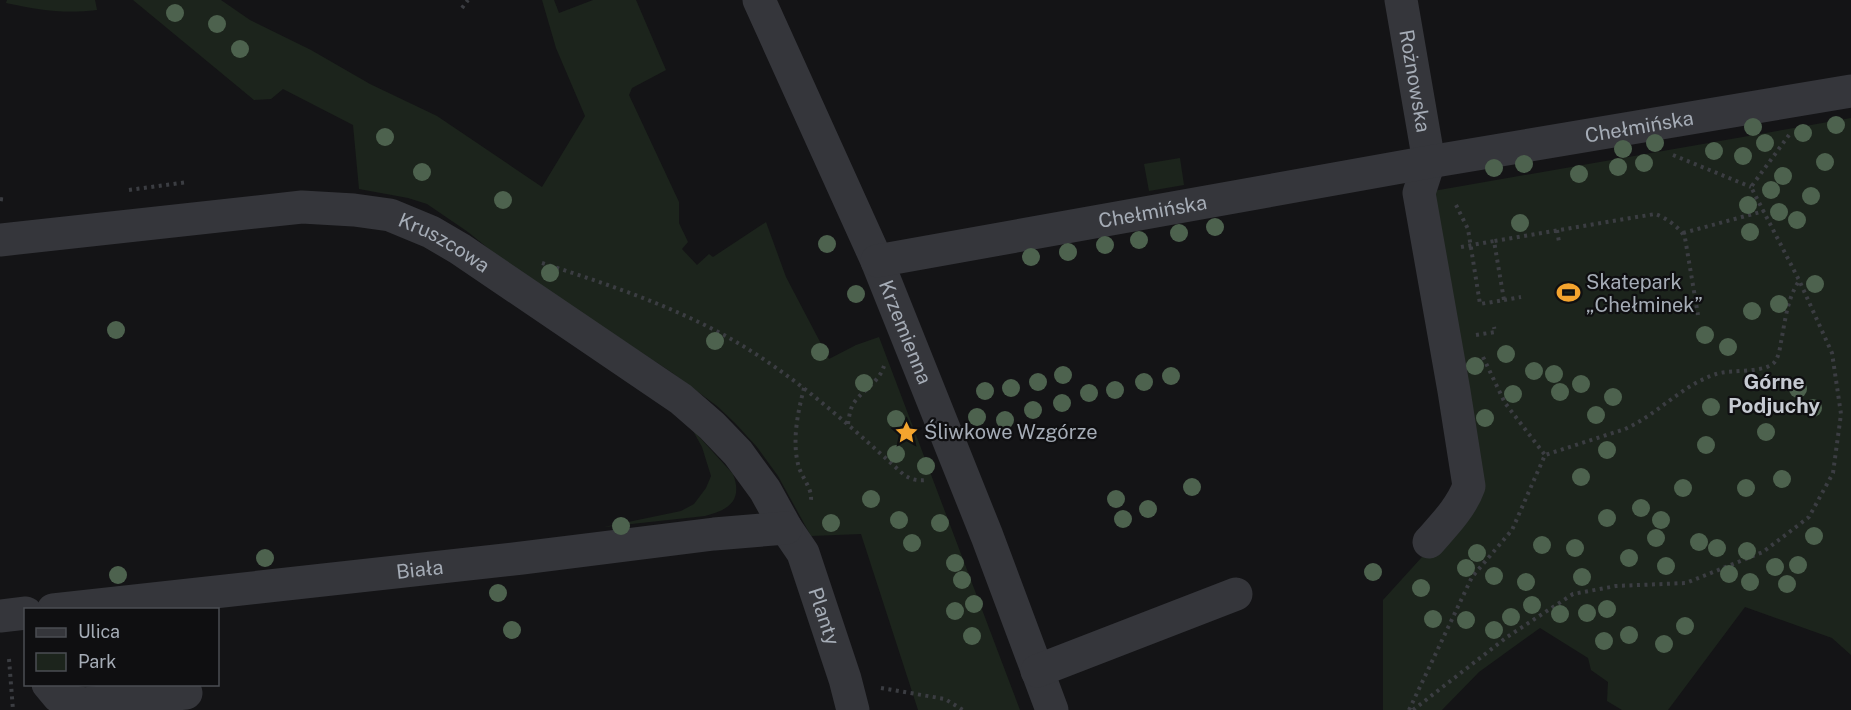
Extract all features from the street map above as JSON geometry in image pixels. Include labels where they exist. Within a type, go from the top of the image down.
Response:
[{"type":"street","name":"Krzemienna","points":[[759,0],[877,261],[987,536],[1052,710]]},
{"type":"street","name":"Rożnowska","points":[[1401,0],[1429,162]]},
{"type":"street","name":"Chełmińska","points":[[877,261],[1429,162],[1851,92]]},
{"type":"street","points":[[1429,162],[1419,193],[1470,486],[1455,513],[1429,542]]},
{"type":"street","name":"Kruszcowa","points":[[0,240],[302,207],[354,210],[390,216],[431,232],[460,249],[681,399],[738,453],[765,490],[786,528]]},
{"type":"street","name":"Biała","points":[[62,608],[510,559],[714,534],[786,528]]},
{"type":"street","name":"Planty","points":[[786,528],[800,547],[806,560],[851,702]]},
{"type":"street","points":[[1037,671],[1236,594]]},
{"type":"street","points":[[0,616],[24,613]]},
{"type":"street","points":[[50,686],[58,696],[84,704],[186,693]]},
{"type":"path","points":[[462,8],[468,0]]},
{"type":"path","points":[[1751,187],[1794,127]]},
{"type":"path","points":[[1411,710],[1507,637],[1573,594],[1616,586],[1686,583],[1763,552],[1809,517],[1833,473],[1841,414],[1832,353],[1764,211],[1751,187],[1668,153]]},
{"type":"path","points":[[129,190],[189,182]]},
{"type":"path","points":[[0,199],[7,200]]},
{"type":"path","points":[[1449,201],[1456,206],[1468,229],[1468,245],[1478,304],[1521,297]]},
{"type":"path","points":[[1683,233],[1764,211]]},
{"type":"path","points":[[1468,245],[1660,215],[1683,233],[1698,315]]},
{"type":"path","points":[[1425,226],[1447,221],[1459,238],[1463,258]]},
{"type":"path","points":[[1557,230],[1559,242]]},
{"type":"path","points":[[1494,241],[1504,300]]},
{"type":"path","points":[[535,261],[680,313],[733,341],[768,362],[804,388],[903,474],[918,481],[927,480]]},
{"type":"path","points":[[1411,710],[1472,576],[1512,530],[1545,455],[1636,424],[1691,387],[1717,374],[1735,370],[1768,368],[1773,365],[1778,355],[1792,292],[1799,280]]},
{"type":"path","points":[[1474,325],[1476,335]]},
{"type":"path","points":[[1482,334],[1495,332],[1494,327]]},
{"type":"path","points":[[1482,356],[1505,403],[1545,455]]},
{"type":"path","points":[[848,424],[850,411],[855,402],[874,384],[885,362]]},
{"type":"path","points":[[786,528],[811,502],[810,490],[801,476],[796,456],[796,435],[804,388]]},
{"type":"path","points":[[9,659],[13,710]]},
{"type":"path","points":[[851,702],[869,687],[945,699],[963,710]]},
{"type":"green space","points":[[7,0],[95,0],[97,10],[51,11],[6,3]]},
{"type":"green space","points":[[133,0],[221,0],[250,20],[311,50],[370,84],[437,116],[542,187],[585,116],[556,48],[542,0],[554,0],[559,13],[593,0],[636,0],[666,70],[632,88],[629,95],[679,202],[679,223],[688,242],[682,249],[697,265],[709,254],[713,257],[766,222],[786,277],[829,359],[856,345],[879,337],[1020,710],[918,710],[861,534],[811,536],[778,476],[757,447],[717,406],[671,372],[510,266],[468,232],[427,204],[359,189],[353,125],[283,89],[271,99],[254,100]]},
{"type":"green space","points":[[1851,118],[1851,655],[1832,638],[1745,607],[1668,710],[1622,710],[1607,701],[1608,682],[1591,670],[1588,658],[1540,628],[1479,672],[1442,710],[1383,710],[1383,600],[1461,514],[1422,193]]},
{"type":"green space","points":[[1180,158],[1184,185],[1149,191],[1144,164]]},
{"type":"green space","points":[[692,429],[733,474],[736,491],[732,502],[721,511],[705,516],[604,527],[681,511],[694,504],[706,488],[711,476],[702,447]]},
{"type":"place","name":"Skatepark „Chełminek”","points":[[1568,293]]},
{"type":"place","name":"Śliwkowe Wzgórze","points":[[906,432]]},
{"type":"district","name":"Górne Podjuchy","points":[[1774,393]]}]
